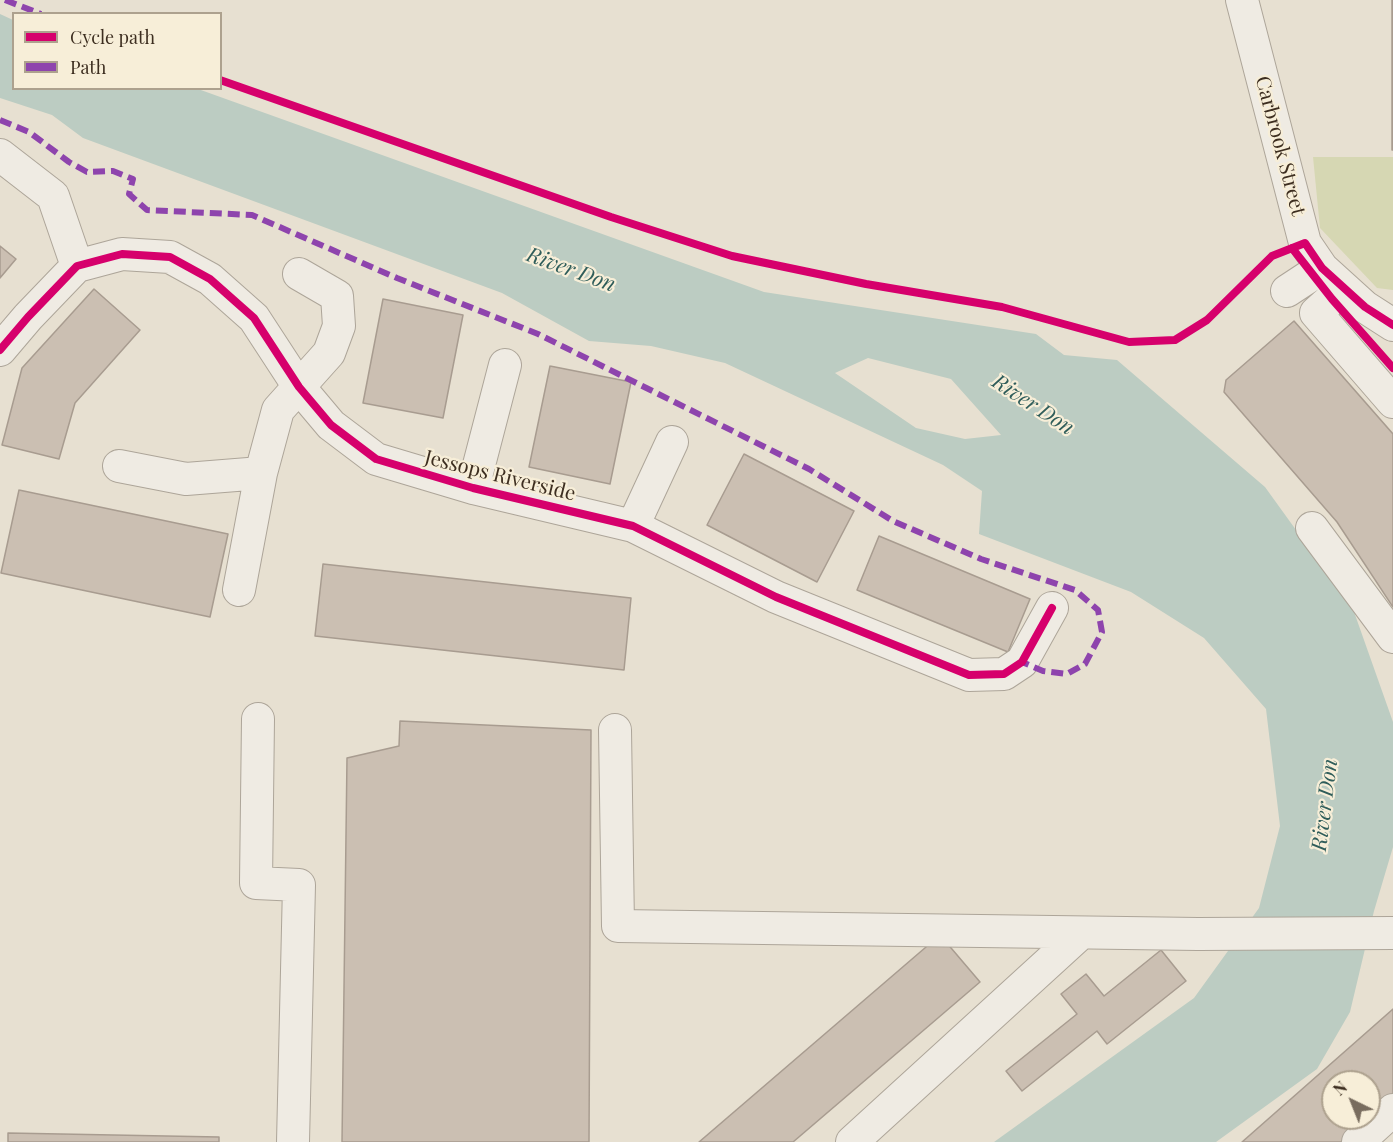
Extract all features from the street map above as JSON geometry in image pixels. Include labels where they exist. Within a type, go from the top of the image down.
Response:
[{"type":"street","name":"Carbrook Street","points":[[1242,0],[1305,243],[1333,278],[1365,307],[1393,325]]},
{"type":"street","points":[[0,155],[53,196],[77,266],[0,350]]},
{"type":"street","name":"Jessops Riverside","points":[[77,266],[122,254],[170,257],[210,279],[254,318],[299,387],[331,425],[376,459],[473,488],[633,526],[776,597],[969,675],[1004,674],[1022,662],[1052,608]]},
{"type":"street","points":[[239,590],[261,473],[278,410],[329,353],[339,326],[337,296],[299,274]]},
{"type":"street","points":[[1287,291],[1333,278]]},
{"type":"street","points":[[1333,278],[1316,313],[1393,402]]},
{"type":"street","points":[[473,488],[505,365]]},
{"type":"street","points":[[633,526],[672,442]]},
{"type":"street","points":[[119,466],[186,479],[261,473]]},
{"type":"street","points":[[1312,528],[1393,637]]},
{"type":"street","points":[[258,719],[256,883],[299,885],[293,1142]]},
{"type":"street","points":[[615,730],[618,926],[1081,933],[1392,934]]},
{"type":"street","points":[[852,1142],[1081,933]]},
{"type":"street","points":[[1358,1142],[1393,1110]]},
{"type":"green space","points":[[1313,157],[1393,157],[1393,290],[1377,288],[1320,228]]},
{"type":"water","name":"River Don","points":[[0,14],[12,20],[12,90],[201,90],[764,292],[1036,334],[1064,355],[1117,360],[1265,487],[1353,609],[1393,722],[1393,847],[1374,911],[1350,1012],[1317,1069],[1216,1142],[994,1142],[1194,998],[1259,908],[1280,826],[1266,709],[1204,638],[1131,592],[979,534],[982,491],[943,465],[725,363],[651,346],[589,341],[502,293],[83,138],[52,115],[0,98]],"holes":[[[868,358],[951,379],[1001,435],[965,439],[916,428],[835,373]]]},
{"type":"building","points":[[1393,0],[1393,150],[1392,150]]},
{"type":"building","points":[[0,246],[16,259],[0,278]]},
{"type":"building","points":[[94,289],[140,330],[75,403],[59,459],[2,445],[22,368]]},
{"type":"building","points":[[383,299],[463,315],[443,418],[363,403]]},
{"type":"building","points":[[1294,321],[1393,434],[1393,607],[1337,522],[1224,392],[1226,380]]},
{"type":"building","points":[[550,366],[631,382],[610,484],[529,467]]},
{"type":"building","points":[[744,454],[854,511],[817,582],[707,525]]},
{"type":"building","points":[[19,490],[228,534],[210,617],[1,573]]},
{"type":"building","points":[[879,536],[1030,599],[1008,652],[857,590]]},
{"type":"building","points":[[323,564],[631,598],[624,670],[315,636]]},
{"type":"building","points":[[400,721],[591,730],[589,1142],[342,1142],[347,758],[399,746]]},
{"type":"building","points":[[940,935],[980,982],[793,1142],[699,1142]]},
{"type":"building","points":[[1161,950],[1186,981],[1107,1044],[1097,1031],[1022,1091],[1006,1071],[1077,1014],[1061,994],[1086,974],[1104,996]]},
{"type":"building","points":[[1393,1009],[1393,1095],[1381,1106],[1381,1070],[1324,1070]]},
{"type":"building","points":[[1321,1072],[1321,1130],[1354,1130],[1341,1142],[1242,1142]]},
{"type":"building","points":[[8,1133],[219,1137],[219,1142],[8,1142]]},
{"type":"marked path","points":[[5,0],[36,12]]},
{"type":"marked path","points":[[0,120],[29,132],[69,162],[87,172],[113,171],[133,179],[129,194],[147,210],[252,215],[397,278],[538,334],[809,469],[893,521],[981,559],[1075,590],[1098,610],[1102,632],[1085,664],[1067,674],[1043,671],[1022,662]]},
{"type":"cycle path","points":[[222,81],[611,217],[732,256],[866,284],[1002,307],[1129,342],[1175,340],[1207,320],[1272,256],[1305,243],[1322,268],[1365,307],[1393,325]]},
{"type":"cycle path","points":[[1292,248],[1332,299],[1393,368]]},
{"type":"cycle path","points":[[0,350],[77,266],[122,254],[170,257],[210,279],[254,318],[299,387],[331,425],[376,459],[473,488],[633,526],[776,597],[969,675],[1004,674],[1022,662],[1052,608]]}]
